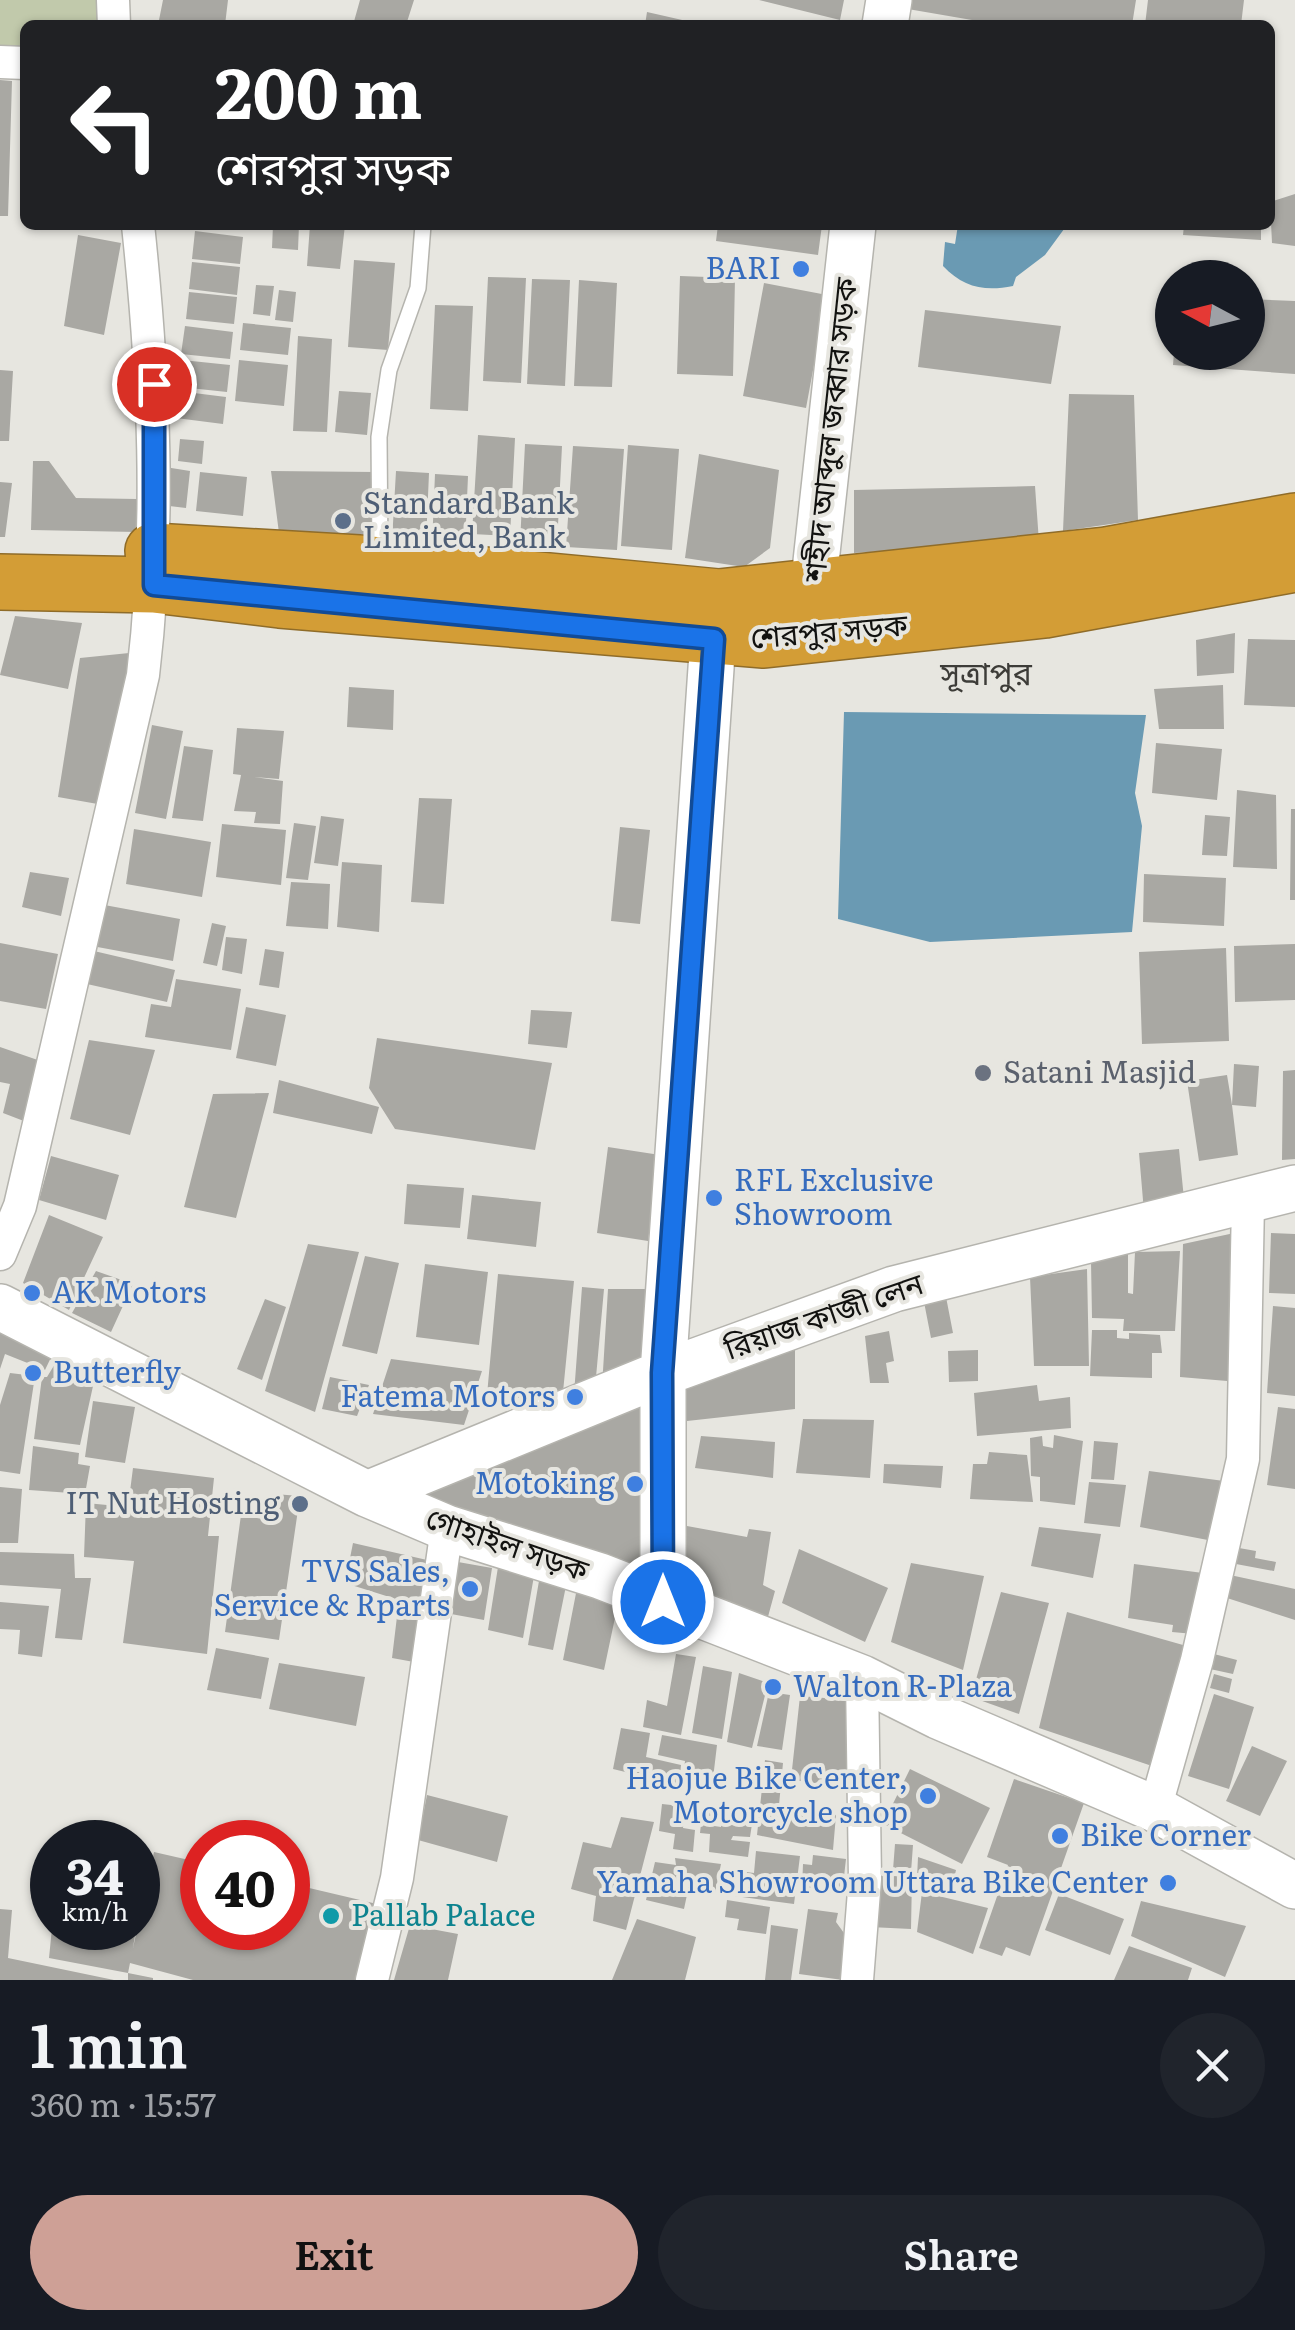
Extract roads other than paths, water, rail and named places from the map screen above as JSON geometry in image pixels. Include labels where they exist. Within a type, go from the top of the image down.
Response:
[{"type":"highway","name":"শেরপুর সড়ক","points":[[0,546],[714,639],[816,612],[1295,522]]},
{"type":"highway","name":"শেরপুর সড়ক","points":[[0,582],[153,568],[379,565],[719,597],[816,612],[1045,610],[1295,564]]},
{"type":"street","points":[[0,1254],[20,1206],[143,676],[153,568],[154,384],[139,230]]},
{"type":"street","name":"শহীদ আব্দুল জব্বার সড়ক","points":[[816,612],[852,230]]},
{"type":"street","points":[[663,1602],[662,1373],[714,639]]},
{"type":"street","name":"রিয়াজ কাজী লেন","points":[[368,1494],[662,1373],[894,1290],[1295,1188]]},
{"type":"street","points":[[1156,1809],[1197,1660],[1242,1459],[1248,1202]]},
{"type":"street","name":"গোহাইল সড়ক","points":[[0,1307],[368,1494],[447,1528],[600,1576],[862,1678],[938,1716],[1156,1809],[1295,1886]]},
{"type":"street","points":[[372,1980],[397,1878],[447,1528]]},
{"type":"street","points":[[857,1980],[865,1880],[862,1678]]},
{"type":"lane","points":[[379,565],[379,437],[389,370],[418,288],[423,230]]},
{"type":"water","points":[[957,230],[1063,230],[1045,255],[1016,277],[1013,286],[975,286],[958,279],[943,266],[945,242],[955,244]]},
{"type":"water","points":[[844,712],[1146,715],[1135,793],[1142,826],[1132,932],[930,942],[838,919]]},
{"type":"place","name":"BARI","points":[[801,269]]},
{"type":"place","name":"Standard Bank Limited, Bank","points":[[343,521]]},
{"type":"place","name":"Satani Masjid","points":[[983,1073]]},
{"type":"place","name":"RFL Exclusive Showroom","points":[[714,1198]]},
{"type":"place","name":"AK Motors","points":[[32,1293]]},
{"type":"place","name":"Butterfly","points":[[33,1373]]},
{"type":"place","name":"Fatema Motors","points":[[575,1397]]},
{"type":"place","name":"Motoking","points":[[635,1484]]},
{"type":"place","name":"IT Nut Hosting","points":[[300,1504]]},
{"type":"place","name":"TVS Sales, Service & Rparts","points":[[470,1589]]},
{"type":"place","name":"Walton R-Plaza","points":[[773,1687]]},
{"type":"place","name":"Haojue Bike Center, Motorcycle shop","points":[[928,1796]]},
{"type":"place","name":"Bike Corner","points":[[1060,1836]]},
{"type":"place","name":"Yamaha Showroom Uttara Bike Center","points":[[1168,1883]]},
{"type":"place","name":"Pallab Palace","points":[[331,1916]]},
{"type":"district","name":"সূত্রাপুর","points":[[986,674]]}]
